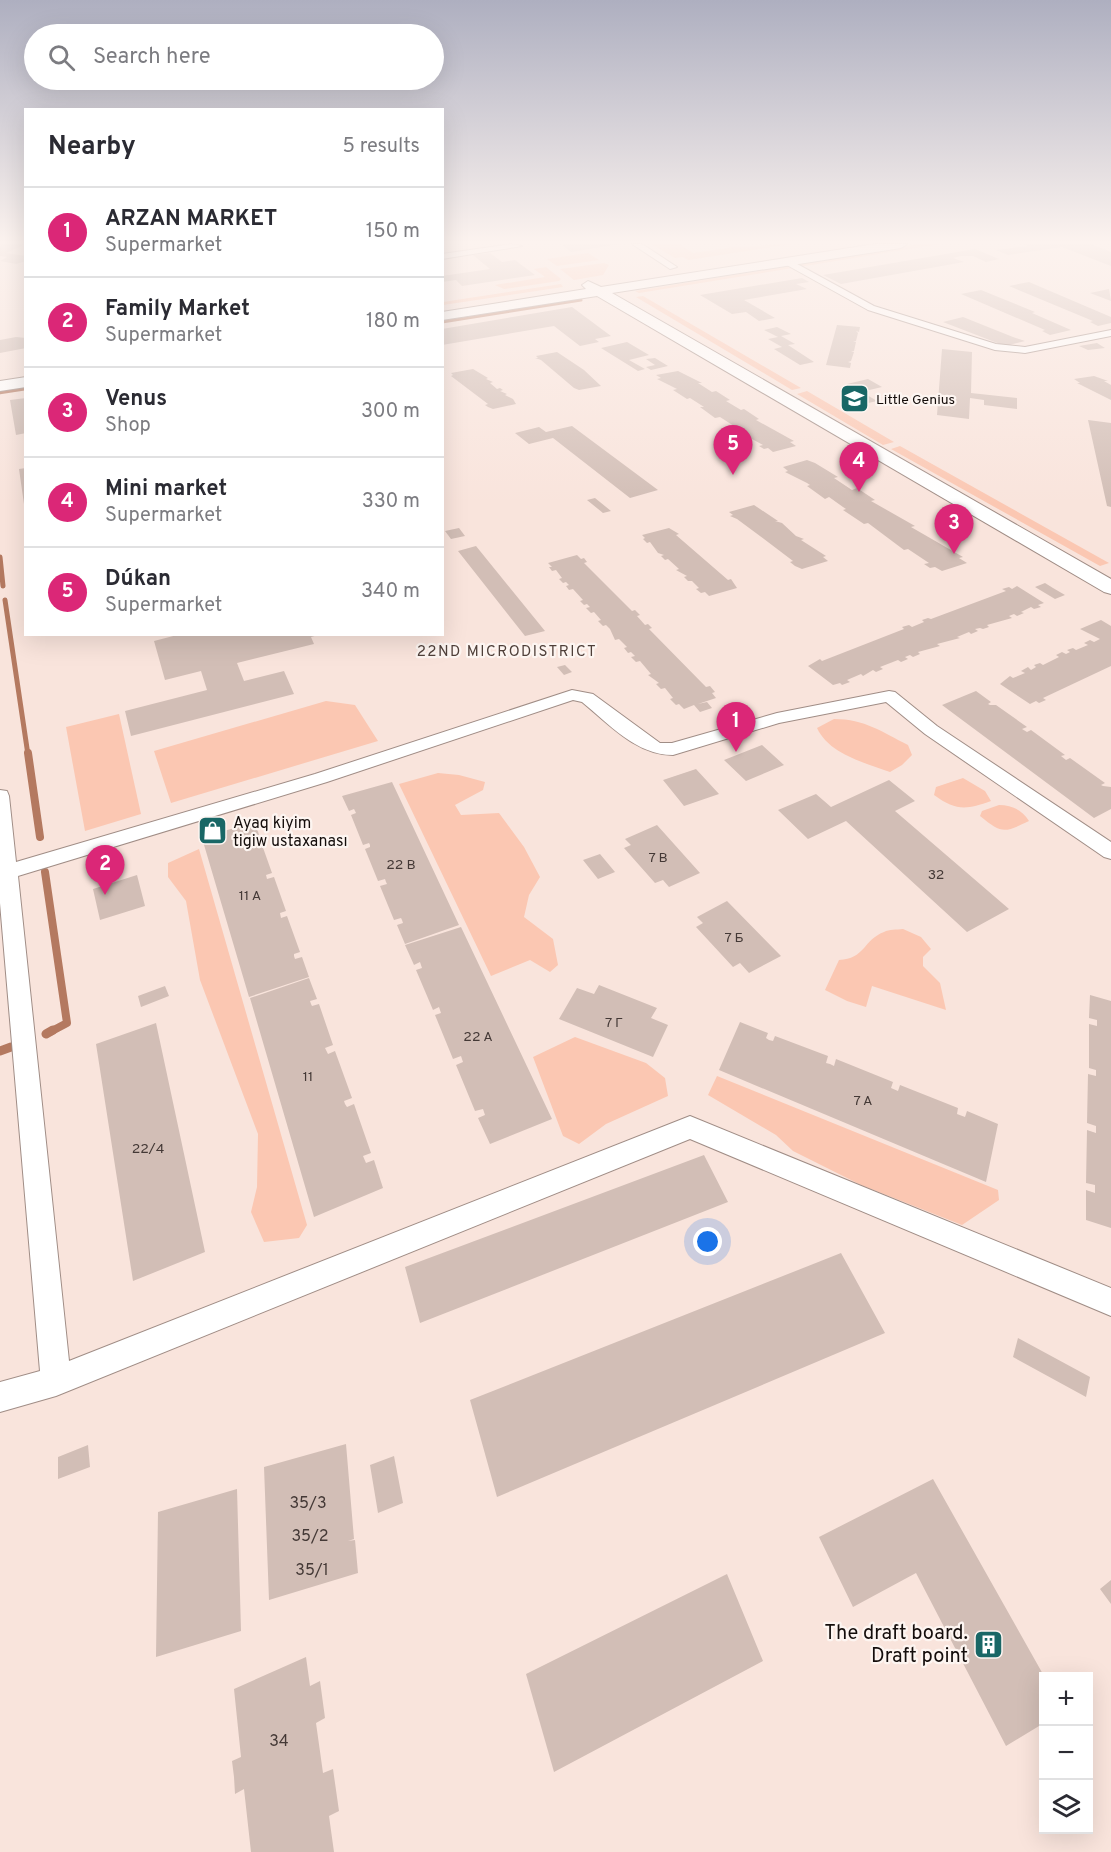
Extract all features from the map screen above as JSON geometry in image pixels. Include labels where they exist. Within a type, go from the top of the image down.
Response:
[{"type":"main road","points":[[656,330],[1107,582]]},
{"type":"main road","points":[[0,375],[24,371]]},
{"type":"main road","points":[[0,386],[24,382]]},
{"type":"street","points":[[944,330],[995,346],[1025,350],[1111,333]]},
{"type":"street","points":[[7,873],[321,778],[573,695],[586,698],[649,746],[660,749],[673,749],[777,718],[889,696],[931,730],[1111,852]]},
{"type":"street","points":[[0,796],[56,1381]]},
{"type":"street","points":[[0,1397],[56,1381],[690,1127],[1111,1302]]},
{"type":"shaded area","points":[[692,330],[702,330],[801,388],[792,390]]},
{"type":"shaded area","points":[[807,391],[894,442],[883,445],[797,394]]},
{"type":"shaded area","points":[[900,446],[1109,563],[1100,566],[891,449]]},
{"type":"shaded area","points":[[326,701],[355,705],[378,741],[171,803],[154,751]]},
{"type":"shaded area","points":[[119,714],[141,814],[85,831],[66,727]]},
{"type":"shaded area","points":[[834,719],[855,721],[873,727],[908,745],[912,755],[890,772],[859,761],[830,745],[817,728]]},
{"type":"shaded area","points":[[438,773],[459,775],[485,782],[483,790],[455,805],[461,815],[499,813],[524,847],[540,877],[529,895],[524,917],[553,939],[558,965],[550,972],[530,960],[491,976],[399,784]]},
{"type":"shaded area","points":[[963,778],[985,791],[991,801],[961,807],[949,804],[934,795],[936,787]]},
{"type":"shaded area","points":[[999,805],[1016,809],[1029,821],[1003,830],[980,816],[982,811]]},
{"type":"shaded area","points":[[199,849],[307,1225],[299,1238],[264,1242],[251,1212],[257,1187],[258,1134],[200,980],[186,901],[168,877],[168,863]]},
{"type":"shaded area","points":[[903,929],[921,937],[931,949],[923,957],[923,966],[940,983],[946,1010],[872,986],[866,1007],[825,990],[839,960],[848,959],[859,953],[877,935]]},
{"type":"shaded area","points":[[575,1037],[646,1063],[665,1078],[668,1096],[606,1124],[579,1144],[563,1136],[533,1057]]},
{"type":"shaded area","points":[[717,1076],[998,1190],[999,1200],[962,1225],[861,1185],[793,1151],[776,1135],[708,1095]]},
{"type":"building","points":[[444,330],[528,330],[444,345]]},
{"type":"building","points":[[560,330],[604,330],[611,336],[595,339],[599,342],[580,346]]},
{"type":"building","points":[[765,330],[784,330],[791,334],[781,336],[795,344],[788,345],[814,362],[800,365],[774,349],[782,347],[768,339],[778,337]]},
{"type":"building","points":[[836,330],[859,330],[856,331],[858,333],[856,341],[853,341],[856,342],[854,351],[851,351],[854,352],[851,361],[848,362],[851,363],[850,368],[826,365]]},
{"type":"building","points":[[965,330],[997,330],[1025,341],[1005,346]]},
{"type":"building","points":[[1044,330],[1069,330],[1050,335],[1042,331]]},
{"type":"building","points":[[24,338],[24,348],[0,353],[0,340]]},
{"type":"building","points":[[627,342],[649,355],[629,360],[645,369],[638,371],[601,348]]},
{"type":"building","points":[[1097,343],[1105,348],[1088,350],[1079,346]]},
{"type":"building","points":[[942,349],[972,352],[971,393],[1017,398],[1017,409],[984,405],[984,400],[970,398],[969,419],[937,415]]},
{"type":"building","points":[[557,352],[584,370],[601,386],[579,390],[574,388],[541,360],[535,358]]},
{"type":"building","points":[[655,358],[668,366],[651,370],[646,367],[655,365],[646,359]]},
{"type":"building","points":[[473,369],[493,382],[490,383],[497,389],[503,390],[500,391],[507,394],[505,395],[513,399],[516,404],[493,409],[488,407],[485,405],[488,404],[451,376],[453,375],[451,373]]},
{"type":"building","points":[[678,371],[702,383],[698,383],[712,392],[716,391],[730,400],[726,401],[741,410],[744,409],[759,419],[756,420],[794,441],[790,442],[796,446],[773,452],[768,448],[764,449],[759,446],[763,445],[730,427],[734,426],[720,417],[715,418],[700,407],[704,407],[690,398],[687,399],[673,390],[677,389],[657,379],[661,378],[656,375]]},
{"type":"building","points":[[1094,376],[1108,381],[1104,381],[1111,385],[1111,400],[1077,383],[1080,383],[1074,379]]},
{"type":"building","points":[[868,379],[882,387],[861,392],[847,384]]},
{"type":"building","points":[[862,392],[877,401],[855,406],[841,397]]},
{"type":"building","points":[[24,398],[24,433],[16,435],[10,400]]},
{"type":"building","points":[[1088,420],[1111,423],[1111,507],[1107,506]]},
{"type":"building","points":[[572,426],[658,490],[630,498],[553,438],[529,444],[515,433],[539,427],[546,432]]},
{"type":"building","points":[[807,460],[838,477],[834,478],[852,490],[857,488],[875,500],[871,501],[963,557],[959,558],[967,563],[942,571],[935,567],[930,568],[924,564],[929,563],[908,549],[904,550],[868,523],[864,524],[843,510],[846,509],[829,497],[825,499],[807,486],[810,485],[785,472],[788,471],[783,467]]},
{"type":"building","points":[[24,468],[24,504],[19,469]]},
{"type":"building","points":[[595,498],[611,511],[603,513],[587,500]]},
{"type":"building","points":[[754,505],[778,521],[775,521],[782,523],[796,536],[804,539],[801,540],[826,556],[823,557],[828,561],[802,569],[795,566],[790,562],[793,561],[730,516],[733,515],[729,512]]},
{"type":"building","points":[[459,528],[465,536],[451,539],[445,531]]},
{"type":"building","points":[[669,528],[679,534],[676,535],[728,580],[731,579],[737,588],[709,596],[705,592],[701,593],[692,581],[684,577],[687,576],[676,570],[679,569],[668,559],[665,560],[661,556],[664,555],[658,553],[650,542],[647,543],[643,539],[645,538],[642,535]]},
{"type":"building","points":[[476,546],[545,631],[525,636],[458,551]]},
{"type":"building","points":[[577,555],[581,559],[584,558],[587,562],[584,563],[632,611],[635,610],[640,615],[637,616],[645,625],[648,624],[652,628],[649,629],[706,687],[710,686],[716,698],[698,704],[707,702],[712,708],[700,712],[694,705],[684,709],[679,704],[676,705],[665,688],[661,689],[656,684],[659,683],[648,675],[651,674],[640,661],[636,662],[631,657],[635,656],[631,652],[628,653],[624,648],[627,647],[619,639],[615,640],[610,629],[598,621],[601,620],[594,612],[591,613],[586,608],[590,607],[587,604],[584,605],[580,601],[583,600],[573,589],[569,590],[566,586],[569,585],[559,579],[562,578],[556,570],[552,571],[549,567],[552,567],[548,563]]},
{"type":"building","points":[[1045,583],[1065,595],[1055,599],[1035,587]]},
{"type":"building","points":[[1017,586],[1044,603],[1038,605],[1041,607],[1034,609],[1031,607],[1017,616],[1014,614],[1009,616],[1012,618],[987,625],[989,627],[975,629],[978,631],[971,634],[969,632],[957,637],[960,638],[937,644],[940,646],[918,652],[920,654],[913,657],[910,655],[905,657],[908,659],[901,662],[898,660],[880,667],[883,669],[876,672],[873,670],[863,676],[861,674],[847,680],[850,682],[842,685],[840,683],[833,685],[808,666],[820,659],[822,661],[904,629],[902,627],[909,625],[912,627],[924,622],[922,620],[931,619],[1006,591],[1002,589],[1009,587],[1012,589]]},
{"type":"building","points":[[1101,620],[1111,626],[1111,666],[1043,698],[1046,700],[1039,703],[1036,701],[1030,704],[1000,684],[1010,676],[1013,678],[1025,673],[1021,671],[1028,667],[1031,670],[1036,667],[1034,665],[1040,663],[1043,665],[1059,657],[1056,655],[1062,652],[1066,654],[1070,652],[1067,650],[1073,648],[1076,650],[1088,645],[1084,643],[1090,640],[1094,642],[1100,639],[1080,629]]},
{"type":"building","points":[[173,636],[314,636],[311,637],[314,644],[237,663],[244,681],[284,671],[294,694],[131,736],[125,711],[207,690],[201,671],[165,680],[154,641]]},
{"type":"building","points":[[565,665],[572,672],[564,675],[557,667]]},
{"type":"building","points":[[976,691],[991,702],[988,704],[996,705],[1027,727],[1022,729],[1027,732],[1031,730],[1065,755],[1061,756],[1066,760],[1070,758],[1105,783],[1101,785],[1111,787],[1111,809],[1094,818],[942,705]]},
{"type":"building","points":[[762,745],[784,765],[746,781],[724,760]]},
{"type":"building","points":[[696,769],[719,794],[684,806],[663,780]]},
{"type":"building","points":[[889,780],[915,801],[895,811],[1009,909],[967,932],[846,821],[808,839],[778,810],[816,794],[831,807]]},
{"type":"building","points":[[392,782],[459,925],[405,944],[397,925],[403,923],[402,920],[401,918],[394,920],[380,886],[387,884],[385,879],[378,881],[365,849],[370,845],[369,843],[363,845],[351,815],[356,813],[354,809],[349,811],[342,796]]},
{"type":"building","points":[[255,822],[260,838],[254,839],[256,844],[261,842],[272,873],[266,875],[267,879],[274,877],[286,911],[280,913],[281,918],[287,916],[300,952],[294,954],[295,959],[302,957],[309,977],[249,997],[202,838],[210,835],[209,830],[215,828],[217,833]]},
{"type":"building","points":[[657,825],[700,873],[669,887],[663,880],[655,883],[624,848],[631,845],[625,839]]},
{"type":"building","points":[[600,854],[615,872],[598,879],[583,860]]},
{"type":"building","points":[[137,875],[145,906],[100,920],[93,889]]},
{"type":"building","points":[[727,901],[781,956],[749,973],[740,963],[733,967],[696,927],[703,923],[697,917]]},
{"type":"building","points":[[461,927],[552,1119],[490,1144],[478,1118],[485,1115],[483,1109],[475,1111],[456,1065],[463,1062],[461,1056],[453,1059],[435,1015],[441,1013],[439,1007],[433,1010],[416,970],[422,968],[420,962],[414,965],[405,945]]},
{"type":"building","points":[[309,978],[317,999],[310,1001],[311,1004],[312,1006],[319,1004],[333,1045],[325,1048],[328,1054],[335,1051],[352,1098],[344,1101],[345,1104],[347,1107],[354,1104],[371,1153],[363,1156],[366,1163],[374,1160],[383,1188],[314,1217],[250,998]]},
{"type":"building","points":[[599,985],[657,1008],[651,1018],[668,1025],[653,1057],[559,1019],[577,988],[594,994]]},
{"type":"building","points":[[165,986],[169,996],[141,1007],[138,996]]},
{"type":"building","points":[[1090,995],[1111,1001],[1111,1228],[1086,1220],[1086,1190],[1095,1193],[1095,1185],[1086,1183],[1087,1130],[1096,1133],[1096,1126],[1087,1123],[1088,1074],[1096,1076],[1096,1070],[1089,1068],[1089,1024],[1097,1026],[1097,1020],[1089,1018]]},
{"type":"building","points":[[740,1022],[768,1033],[766,1038],[769,1040],[773,1041],[775,1036],[828,1056],[826,1063],[834,1066],[836,1059],[893,1082],[891,1088],[898,1091],[900,1085],[958,1108],[957,1114],[965,1117],[967,1111],[998,1124],[986,1182],[719,1070]]},
{"type":"building","points":[[156,1023],[205,1252],[133,1281],[96,1044]]},
{"type":"building","points":[[704,1155],[728,1202],[420,1323],[405,1267]]},
{"type":"building","points":[[841,1253],[885,1333],[497,1497],[470,1400]]},
{"type":"building","points":[[1018,1338],[1090,1377],[1086,1397],[1013,1357]]},
{"type":"building","points":[[346,1444],[354,1539],[348,1541],[355,1540],[358,1573],[269,1600],[264,1467]]},
{"type":"building","points":[[88,1445],[90,1467],[58,1479],[58,1457]]},
{"type":"building","points":[[394,1456],[403,1503],[378,1513],[370,1465]]},
{"type":"building","name":"The draft board. Draft point","points":[[933,1479],[1042,1672],[1039,1672],[1039,1726],[1006,1746],[916,1573],[853,1607],[819,1537]]},
{"type":"building","points":[[237,1489],[241,1631],[156,1657],[158,1512]]},
{"type":"building","points":[[727,1574],[763,1661],[554,1772],[526,1674]]},
{"type":"building","points":[[1111,1580],[1111,1604],[1100,1589]]},
{"type":"building","points":[[306,1657],[310,1686],[320,1681],[325,1718],[316,1723],[323,1773],[333,1769],[339,1811],[329,1816],[334,1852],[251,1852],[244,1789],[235,1794],[232,1761],[241,1757],[234,1689]]},
{"type":"waterway","points":[[0,392],[24,388]]},
{"type":"waterway","points":[[0,557],[3,586]]},
{"type":"waterway","points":[[5,600],[28,755]]},
{"type":"waterway","points":[[28,753],[40,837]]},
{"type":"waterway","points":[[45,872],[67,1023],[50,1032]]},
{"type":"waterway","points":[[46,1034],[53,1030]]},
{"type":"waterway","points":[[0,1051],[11,1047]]},
{"type":"place","name":"Little Genius","points":[[855,399]]},
{"type":"place","name":"Dúkan","points":[[733,475]]},
{"type":"place","name":"Mini market","points":[[859,492]]},
{"type":"place","name":"Venus","points":[[954,554]]},
{"type":"place","name":"ARZAN MARKET","points":[[736,752]]},
{"type":"place","name":"Ayaq kiyim tigiw ustaxanası","points":[[212,831]]},
{"type":"place","name":"Family Market","points":[[105,895]]},
{"type":"place","name":"The draft board. Draft point","points":[[989,1644]]},
{"type":"district","name":"22ND MICRODISTRICT","points":[[507,651]]}]
